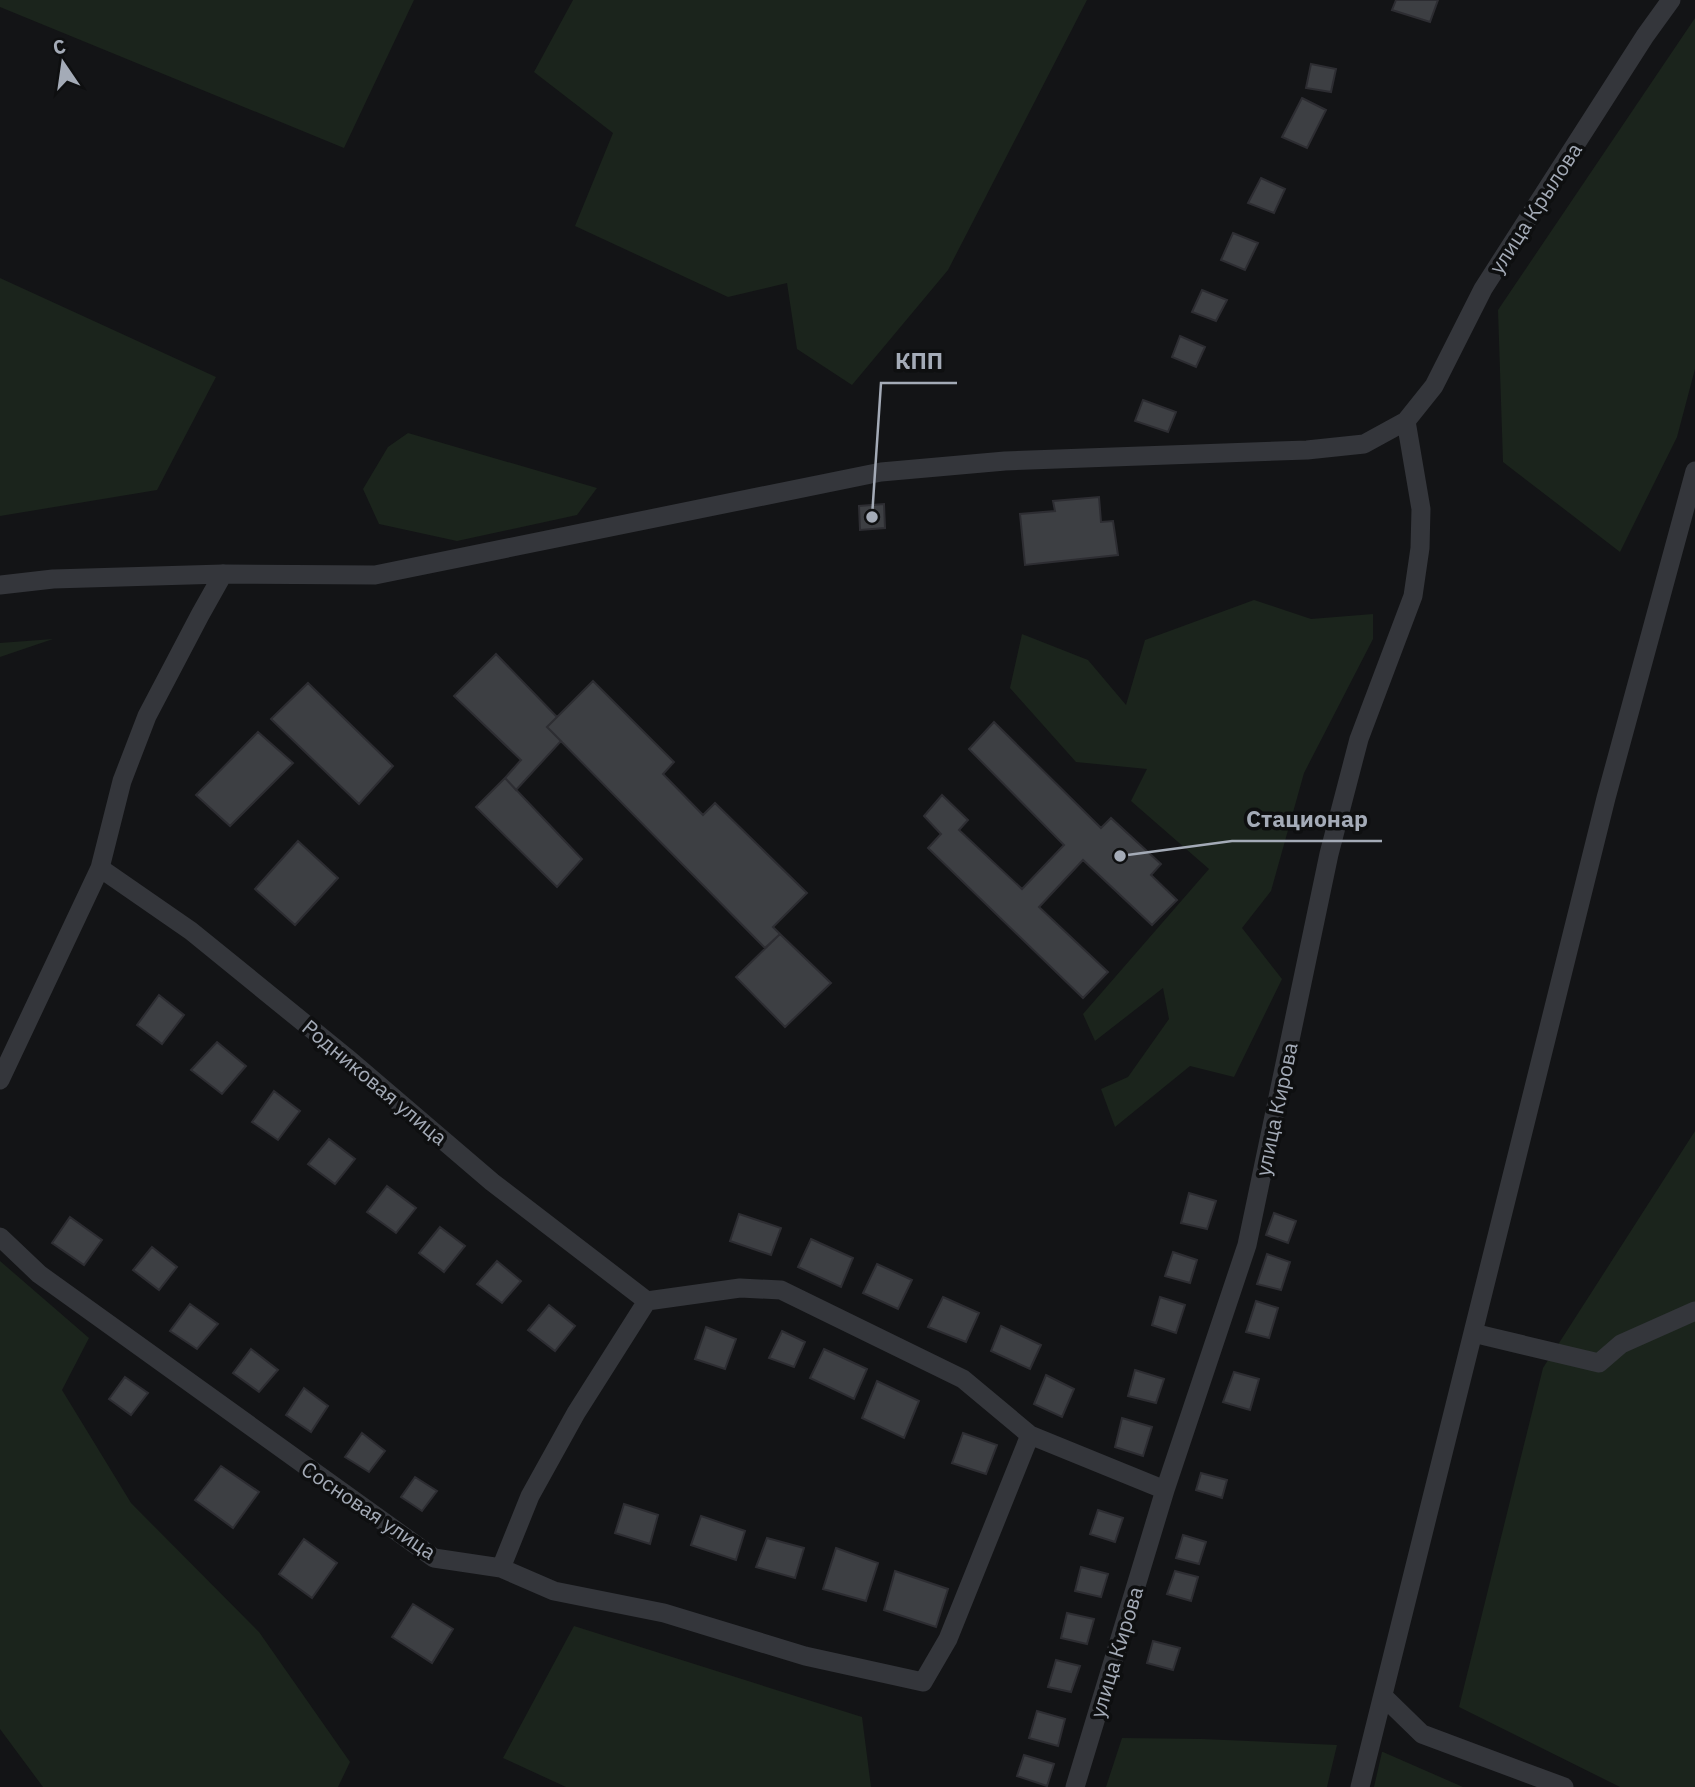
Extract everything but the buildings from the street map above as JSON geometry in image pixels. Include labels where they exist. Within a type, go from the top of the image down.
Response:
[{"type":"street","name":"улица Крылова","points":[[1406,421],[1434,386],[1483,289],[1645,36],[1671,0]]},
{"type":"street","points":[[0,585],[53,579],[223,574],[375,575],[881,472],[1005,461],[1341,447],[1364,444],[1406,421]]},
{"type":"street","name":"улица Кирова","points":[[1075,1787],[1165,1490],[1248,1245],[1329,854],[1359,739],[1413,596],[1421,509],[1406,421]]},
{"type":"street","points":[[1360,1787],[1606,798],[1695,471]]},
{"type":"street","points":[[0,1080],[100,868],[122,781],[147,716],[223,574]]},
{"type":"street","name":"Родниковая улица","points":[[100,868],[191,931],[346,1057],[492,1182],[646,1301]]},
{"type":"street","name":"Сосновая улица","points":[[0,1237],[39,1274],[434,1558],[501,1567],[554,1591],[664,1613],[805,1656],[923,1682],[948,1639],[1030,1434]]},
{"type":"street","points":[[501,1567],[530,1496],[576,1413],[646,1301],[740,1288],[781,1290],[963,1379],[1030,1434],[1165,1490]]},
{"type":"street","points":[[1473,1333],[1599,1363],[1621,1344],[1695,1311]]},
{"type":"street","points":[[1383,1696],[1422,1734],[1564,1787]]},
{"type":"shaded area","points":[[0,0],[414,0],[344,148],[0,7]]},
{"type":"shaded area","points":[[573,0],[1087,0],[948,270],[852,385],[797,349],[787,283],[728,297],[575,226],[613,133],[534,72]]},
{"type":"shaded area","points":[[1695,18],[1695,369],[1677,437],[1620,552],[1503,462],[1498,310]]},
{"type":"shaded area","points":[[0,278],[216,377],[157,490],[0,516]]},
{"type":"shaded area","points":[[408,433],[597,488],[577,515],[457,541],[379,524],[363,489],[388,447]]},
{"type":"shaded area","points":[[1254,600],[1311,619],[1373,614],[1373,639],[1304,773],[1271,891],[1242,928],[1282,979],[1234,1077],[1190,1066],[1115,1127],[1101,1089],[1128,1077],[1169,1019],[1163,988],[1095,1041],[1083,1014],[1209,869],[1131,801],[1147,769],[1076,762],[1010,688],[1022,634],[1088,660],[1126,705],[1145,640]]},
{"type":"shaded area","points":[[53,639],[0,657],[0,643]]},
{"type":"shaded area","points":[[1695,1131],[1695,1787],[1620,1787],[1459,1707],[1543,1368]]},
{"type":"shaded area","points":[[0,1261],[89,1338],[62,1390],[131,1503],[259,1632],[350,1762],[338,1787],[43,1787],[0,1729]]},
{"type":"shaded area","points":[[574,1626],[862,1717],[871,1787],[566,1787],[503,1758]]},
{"type":"shaded area","points":[[1122,1738],[1337,1745],[1327,1787],[1106,1787]]},
{"type":"shaded area","points":[[1383,1752],[1463,1787],[1374,1787]]},
{"type":"place","name":"КПП","points":[[872,517]]},
{"type":"place","name":"Стационар","points":[[1120,856]]}]
